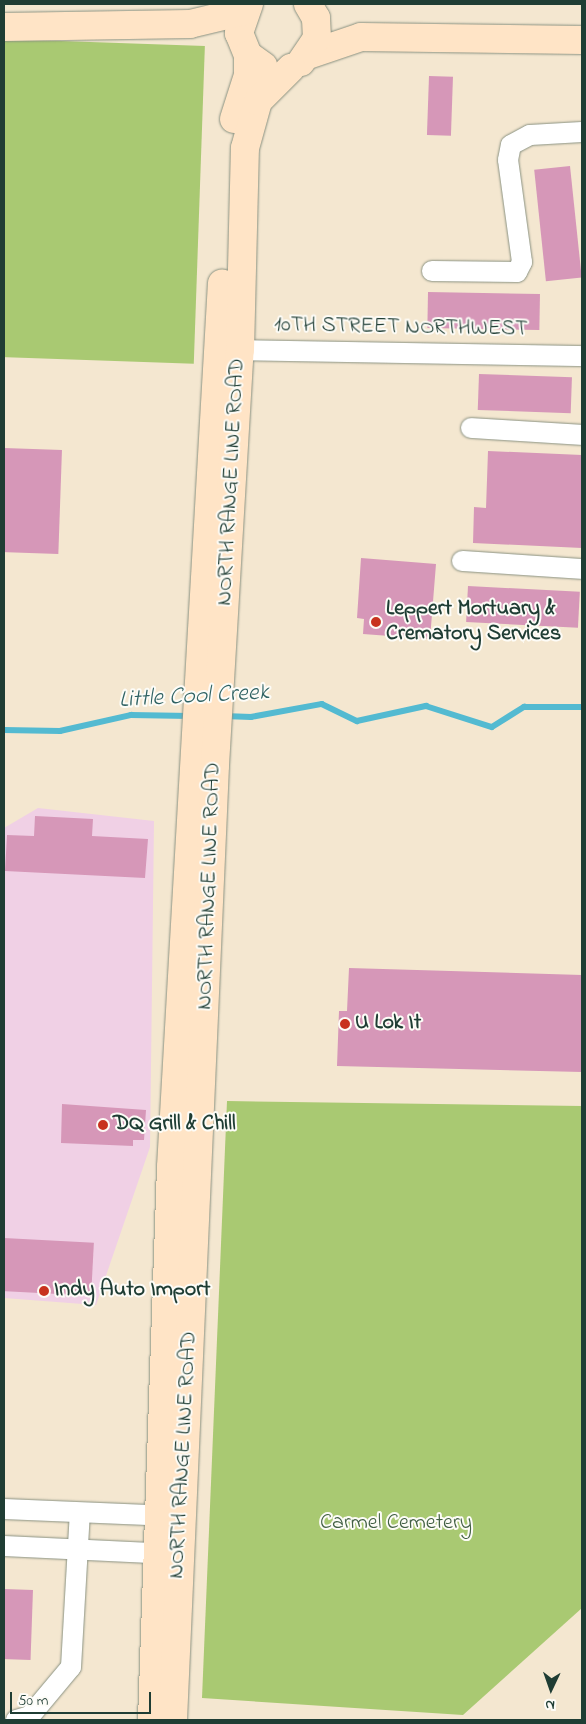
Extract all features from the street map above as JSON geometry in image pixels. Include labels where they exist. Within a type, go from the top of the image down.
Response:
[{"type":"main road","points":[[4,27],[190,24],[246,7]]},
{"type":"main road","name":"NORTH RANGE LINE ROAD","points":[[230,350],[229,147],[248,75],[245,49],[246,7]]},
{"type":"main road","points":[[310,7],[361,37]]},
{"type":"main road","points":[[300,62],[317,38],[310,7]]},
{"type":"main road","points":[[190,24],[245,49],[272,69],[300,62],[361,37],[582,40]]},
{"type":"main road","name":"NORTH RANGE LINE ROAD","points":[[152,1720],[169,1516],[203,765],[230,350],[248,130],[260,96],[300,62]]},
{"type":"main road","name":"NORTH RANGE LINE ROAD","points":[[167,1553],[173,1720]]},
{"type":"street","points":[[432,271],[516,272],[522,262],[508,160],[511,145],[522,136],[582,132]]},
{"type":"street","name":"10TH STREET NORTHWEST","points":[[230,350],[582,356]]},
{"type":"street","points":[[471,428],[582,435]]},
{"type":"street","points":[[462,561],[582,569]]},
{"type":"street","points":[[4,1509],[169,1516]]},
{"type":"street","points":[[16,1720],[30,1716],[71,1667],[80,1513]]},
{"type":"street","points":[[4,1546],[167,1553]]},
{"type":"shaded area","points":[[38,808],[154,821],[150,1147],[96,1305],[4,1298],[4,828]]},
{"type":"green space","points":[[4,39],[205,46],[194,364],[4,357]]},
{"type":"green space","name":"Carmel Cemetery","points":[[227,1101],[582,1106],[582,1608],[463,1715],[202,1698]]},
{"type":"building","points":[[429,76],[453,77],[451,136],[427,135]]},
{"type":"building","points":[[570,166],[582,277],[546,281],[534,170]]},
{"type":"building","points":[[428,292],[540,294],[539,330],[427,328]]},
{"type":"building","points":[[479,374],[572,377],[571,413],[478,410]]},
{"type":"building","points":[[4,448],[62,450],[58,554],[4,552]]},
{"type":"building","points":[[488,451],[582,455],[582,548],[473,543],[474,507],[486,508]]},
{"type":"building","points":[[361,558],[436,564],[430,639],[363,634],[364,619],[357,618]]},
{"type":"building","points":[[468,586],[580,592],[578,628],[466,622]]},
{"type":"building","points":[[35,816],[93,819],[92,836],[148,839],[145,878],[5,871],[7,835],[34,836]]},
{"type":"building","points":[[349,968],[582,975],[582,1072],[337,1066],[339,1011],[347,1011]]},
{"type":"building","name":"DQ Grill & Chill","points":[[62,1104],[146,1110],[144,1140],[133,1140],[133,1146],[61,1143]]},
{"type":"building","points":[[4,1238],[94,1243],[91,1296],[4,1291]]},
{"type":"building","points":[[4,1589],[33,1590],[31,1660],[4,1659]]},
{"type":"waterway","name":"Little Cool Creek","points":[[224,716],[251,717],[322,704],[357,721],[426,706],[492,727],[524,707],[582,707]]},
{"type":"waterway","name":"Little Cool Creek","points":[[4,730],[60,731],[131,715],[190,716]]},
{"type":"place","name":"Leppert Mortuary & Crematory Services","points":[[376,622]]},
{"type":"place","name":"U Lok It","points":[[345,1024]]},
{"type":"place","name":"DQ Grill & Chill","points":[[103,1125]]},
{"type":"place","name":"Indy Auto Import","points":[[44,1291]]}]
